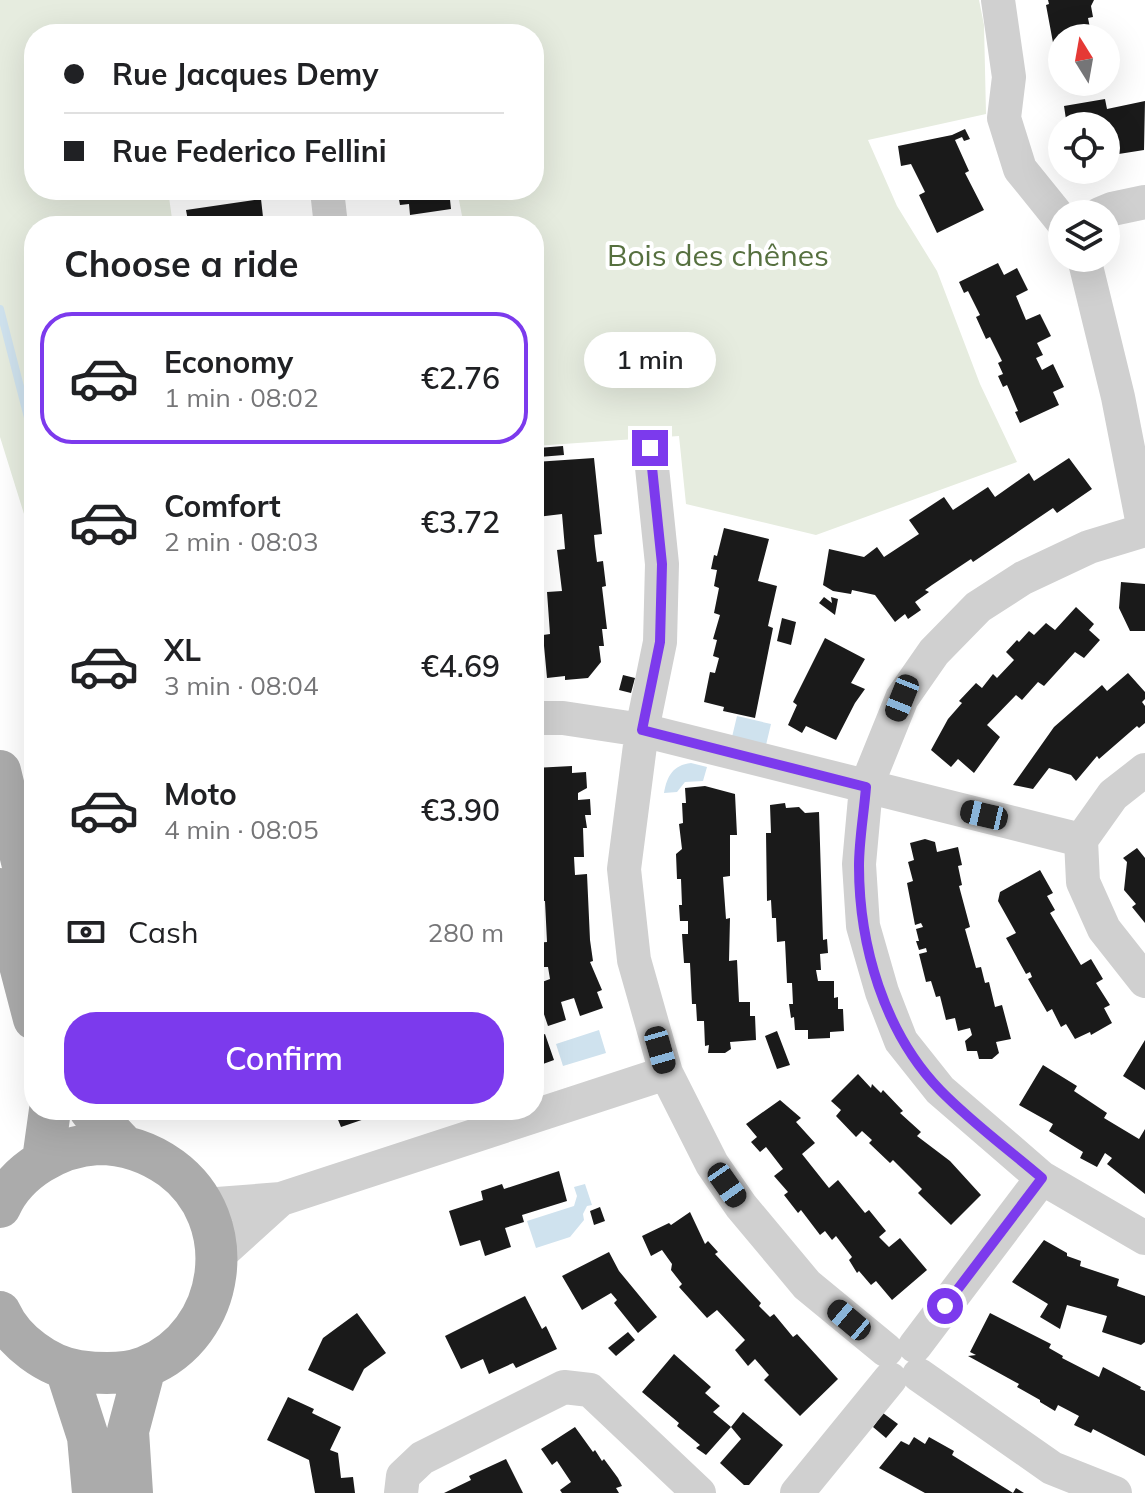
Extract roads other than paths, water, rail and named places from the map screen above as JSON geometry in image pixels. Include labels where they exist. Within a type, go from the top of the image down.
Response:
[{"type":"main road","points":[[0,771],[24,870]]},
{"type":"main road","points":[[0,889],[24,981]]},
{"type":"main road","points":[[43,1160],[49,1120]]},
{"type":"main road","points":[[99,1120],[124,1146]]},
{"type":"main road","points":[[0,1207],[20,1179],[43,1160],[68,1149],[96,1144],[124,1146],[156,1157],[184,1178],[204,1205],[214,1229],[218,1256],[214,1291],[199,1323],[175,1349],[145,1367],[106,1375],[66,1369],[31,1351],[1,1318]]},
{"type":"main road","points":[[132,1493],[128,1431],[145,1367]]},
{"type":"main road","points":[[66,1369],[88,1437],[93,1493]]},
{"type":"street","points":[[998,0],[1009,77],[1004,118],[1020,169],[1048,204]]},
{"type":"street","points":[[1120,207],[1145,202]]},
{"type":"street","points":[[1087,272],[1118,397],[1144,530],[1089,547],[1023,578],[978,607],[934,652],[902,698],[866,787],[859,864],[863,926],[882,992],[901,1041],[940,1090],[1042,1178],[1145,1238]]},
{"type":"street","points":[[650,448],[662,564],[660,642],[642,730],[624,869],[634,960],[666,1073],[712,1164],[741,1206],[807,1285],[903,1363],[1052,1468],[1115,1493]]},
{"type":"street","points":[[544,718],[642,730],[1081,840]]},
{"type":"street","points":[[1145,770],[1113,795],[1081,840],[1083,882],[1104,929],[1145,981]]},
{"type":"street","points":[[544,1113],[666,1073]]},
{"type":"street","points":[[204,1205],[281,1199],[522,1120]]},
{"type":"street","points":[[797,1493],[903,1363],[1042,1178]]},
{"type":"street","points":[[218,1256],[281,1199]]},
{"type":"street","points":[[401,1493],[403,1476],[422,1458],[564,1387],[590,1390],[699,1493]]},
{"type":"water","points":[[737,716],[771,724],[766,745],[732,737]]},
{"type":"water","points":[[691,763],[707,767],[703,781],[685,782],[677,792],[664,793],[672,772]]},
{"type":"water","points":[[599,1030],[606,1053],[563,1066],[556,1044]]},
{"type":"water","points":[[585,1184],[592,1205],[587,1206],[584,1220],[570,1237],[536,1248],[527,1221],[574,1206],[577,1196],[574,1187]]},
{"type":"waterway","points":[[0,309],[24,402]]},
{"type":"park label","name":"Bois des chênes","points":[[718,256]]}]
